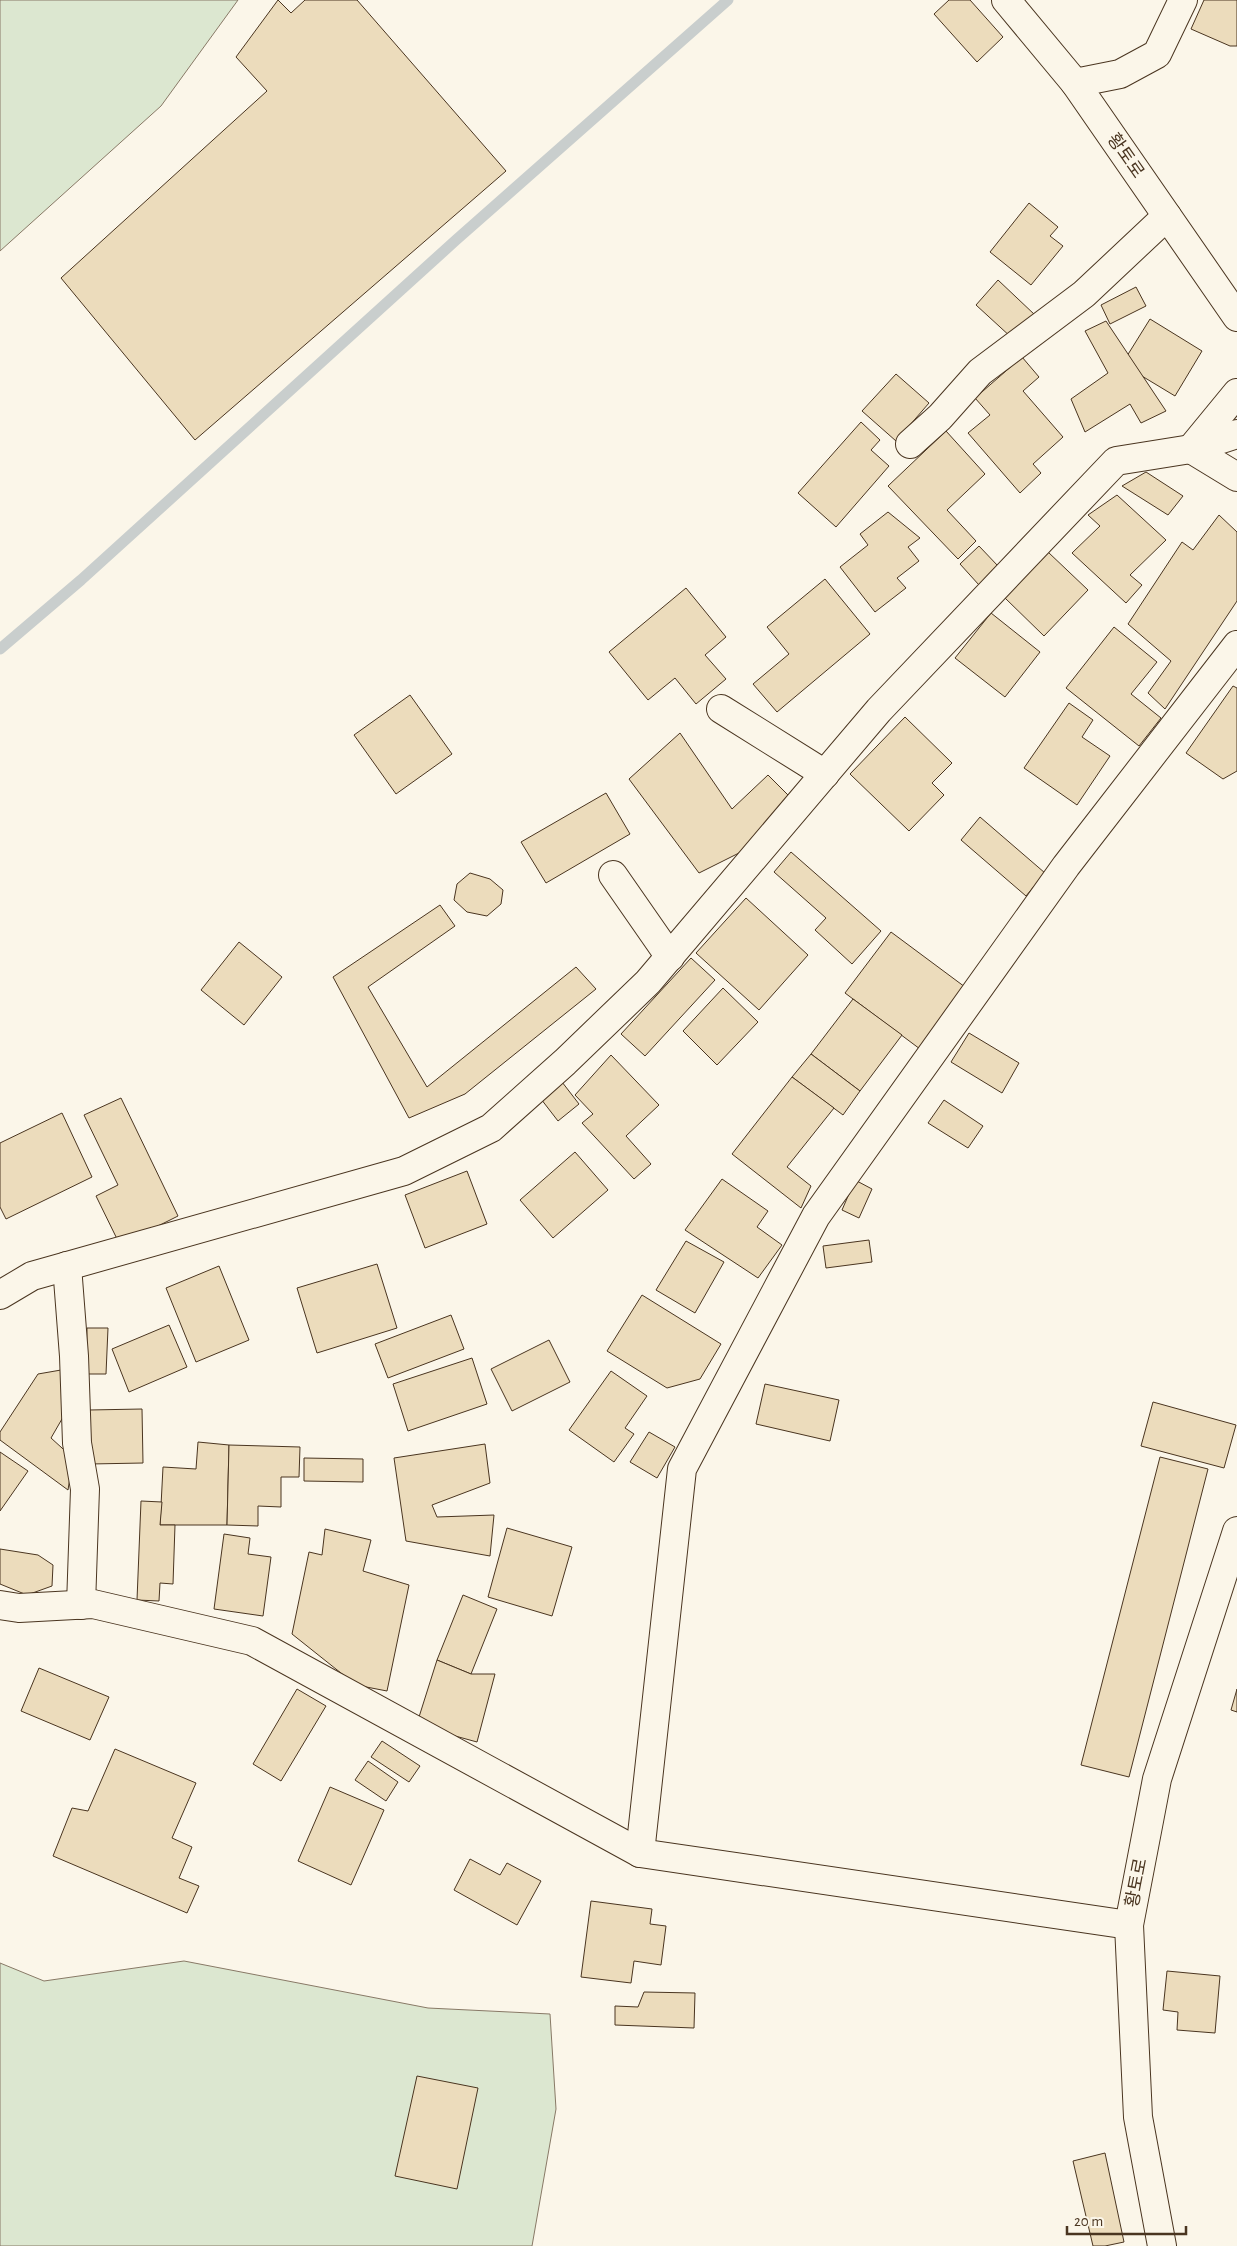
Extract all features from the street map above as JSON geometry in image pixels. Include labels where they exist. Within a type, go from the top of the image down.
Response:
[{"type":"street","name":"황토로","points":[[1006,0],[1074,83],[1237,317]]},
{"type":"street","points":[[1074,83],[1120,74],[1157,54],[1183,0]]},
{"type":"street","points":[[910,444],[940,417],[980,372],[1084,294],[1167,216]]},
{"type":"street","points":[[1191,449],[1237,393]]},
{"type":"street","points":[[0,1295],[32,1276],[404,1171],[491,1128],[565,1062],[648,982],[879,710],[1116,461],[1191,449],[1237,434]]},
{"type":"street","points":[[1191,449],[1237,477]]},
{"type":"street","points":[[640,1853],[682,1469],[816,1216],[1066,866],[1237,645]]},
{"type":"street","points":[[720,709],[825,774]]},
{"type":"street","points":[[613,875],[670,957]]},
{"type":"street","points":[[66,1266],[74,1356],[77,1443],[85,1489],[81,1605]]},
{"type":"street","name":"황토로","points":[[1162,2246],[1138,2117],[1129,1925],[1157,1779],[1237,1531]]},
{"type":"street","points":[[0,1605],[19,1608],[92,1604],[252,1641],[640,1853],[1129,1925]]},
{"type":"green space","points":[[0,0],[238,0],[161,106],[0,251]]},
{"type":"green space","points":[[184,1961],[428,2008],[550,2014],[556,2109],[532,2246],[0,2246],[0,1963],[44,1981]]},
{"type":"building","points":[[278,0],[291,13],[305,0],[357,0],[506,171],[195,440],[61,278],[267,91],[236,57]]},
{"type":"building","points":[[949,0],[970,0],[1003,37],[977,62],[934,14]]},
{"type":"building","points":[[1204,0],[1237,0],[1237,46],[1230,46],[1191,29]]},
{"type":"building","points":[[1029,203],[1058,227],[1050,236],[1063,246],[1031,285],[990,252]]},
{"type":"building","points":[[998,280],[1035,315],[1012,338],[976,305]]},
{"type":"building","points":[[1136,287],[1146,306],[1110,324],[1101,305]]},
{"type":"building","points":[[1150,319],[1202,351],[1175,396],[1122,364]]},
{"type":"building","points":[[1106,321],[1166,411],[1141,423],[1130,404],[1085,432],[1071,399],[1108,373],[1085,331]]},
{"type":"building","points":[[1022,357],[1039,377],[1023,391],[1063,437],[1033,464],[1041,473],[1020,493],[968,433],[990,415],[975,398]]},
{"type":"building","points":[[896,374],[929,403],[896,441],[862,411]]},
{"type":"building","points":[[861,422],[880,440],[871,450],[889,466],[836,527],[798,493]]},
{"type":"building","points":[[946,431],[985,474],[947,510],[976,541],[958,559],[888,486]]},
{"type":"building","points":[[1146,472],[1183,496],[1168,515],[1122,486]]},
{"type":"building","points":[[1117,495],[1166,540],[1130,575],[1142,585],[1126,603],[1072,553],[1100,526],[1088,515]]},
{"type":"building","points":[[888,512],[920,538],[908,547],[919,561],[897,578],[906,588],[875,612],[840,567],[868,545],[860,534]]},
{"type":"building","points":[[1219,515],[1237,532],[1237,601],[1165,709],[1148,693],[1171,661],[1128,624],[1182,542],[1193,550]]},
{"type":"building","points":[[979,546],[998,566],[979,585],[960,564]]},
{"type":"building","points":[[1048,552],[1088,590],[1044,636],[1005,598]]},
{"type":"building","points":[[825,579],[870,634],[777,712],[753,684],[789,654],[767,627]]},
{"type":"building","points":[[686,588],[726,637],[705,655],[726,679],[696,704],[675,678],[648,700],[609,652]]},
{"type":"building","points":[[991,613],[1040,652],[1005,697],[955,658]]},
{"type":"building","points":[[1114,627],[1157,662],[1131,694],[1161,718],[1139,746],[1066,688]]},
{"type":"building","points":[[1233,686],[1237,688],[1237,771],[1223,779],[1186,753]]},
{"type":"building","points":[[410,695],[452,754],[396,794],[354,735]]},
{"type":"building","points":[[1069,703],[1093,720],[1082,737],[1110,756],[1077,805],[1024,768]]},
{"type":"building","points":[[905,717],[952,763],[932,783],[944,795],[909,831],[850,774]]},
{"type":"building","points":[[680,733],[732,809],[768,775],[797,804],[743,851],[699,873],[629,779]]},
{"type":"building","points":[[606,793],[630,834],[546,883],[521,842]]},
{"type":"building","points":[[980,817],[1045,873],[1026,896],[961,840]]},
{"type":"building","points":[[791,852],[881,931],[852,964],[815,930],[826,918],[774,872]]},
{"type":"building","points":[[470,873],[490,879],[503,890],[501,904],[487,916],[467,912],[454,900],[457,884]]},
{"type":"building","points":[[746,898],[808,955],[759,1010],[696,953]]},
{"type":"building","points":[[440,905],[455,926],[368,987],[427,1087],[576,967],[596,989],[465,1094],[409,1118],[333,977]]},
{"type":"building","points":[[891,932],[965,987],[920,1049],[845,993]]},
{"type":"building","points":[[239,942],[282,977],[244,1025],[201,990]]},
{"type":"building","points":[[691,958],[715,980],[645,1056],[621,1034]]},
{"type":"building","points":[[723,988],[758,1022],[717,1065],[683,1031]]},
{"type":"building","points":[[853,999],[902,1035],[860,1091],[811,1054]]},
{"type":"building","points":[[969,1033],[1019,1063],[1002,1093],[951,1062]]},
{"type":"building","points":[[811,1054],[860,1091],[843,1115],[792,1077]]},
{"type":"building","points":[[611,1055],[659,1105],[626,1136],[651,1164],[634,1179],[582,1123],[593,1114],[575,1095]]},
{"type":"building","points":[[792,1077],[834,1108],[787,1167],[811,1186],[801,1208],[732,1154]]},
{"type":"building","points":[[562,1082],[579,1104],[558,1121],[541,1099]]},
{"type":"building","points":[[121,1098],[178,1216],[120,1245],[96,1196],[118,1185],[84,1115]]},
{"type":"building","points":[[944,1100],[983,1126],[968,1148],[928,1123]]},
{"type":"building","points":[[62,1113],[92,1177],[6,1219],[0,1207],[0,1143]]},
{"type":"building","points":[[575,1152],[608,1190],[553,1238],[520,1200]]},
{"type":"building","points":[[467,1171],[487,1224],[425,1248],[405,1195]]},
{"type":"building","points":[[722,1179],[768,1211],[757,1227],[782,1245],[758,1278],[685,1230]]},
{"type":"building","points":[[855,1180],[872,1189],[859,1218],[842,1210]]},
{"type":"building","points":[[869,1240],[872,1262],[826,1268],[823,1246]]},
{"type":"building","points":[[686,1241],[724,1262],[695,1313],[656,1290]]},
{"type":"building","points":[[377,1264],[397,1328],[317,1353],[297,1288]]},
{"type":"building","points":[[219,1266],[249,1340],[196,1362],[166,1288]]},
{"type":"building","points":[[642,1295],[721,1344],[700,1379],[667,1388],[607,1351]]},
{"type":"building","points":[[451,1315],[464,1349],[388,1378],[375,1344]]},
{"type":"building","points":[[169,1325],[187,1367],[129,1392],[112,1349]]},
{"type":"building","points":[[87,1328],[108,1328],[106,1374],[86,1374]]},
{"type":"building","points":[[549,1340],[570,1382],[512,1411],[491,1369]]},
{"type":"building","points":[[472,1358],[487,1404],[408,1431],[393,1384]]},
{"type":"building","points":[[61,1370],[66,1412],[51,1438],[73,1458],[68,1490],[0,1440],[0,1432],[38,1374]]},
{"type":"building","points":[[611,1371],[647,1396],[625,1428],[634,1434],[614,1462],[569,1430]]},
{"type":"building","points":[[765,1384],[839,1400],[830,1441],[756,1424]]},
{"type":"building","points":[[1153,1402],[1236,1425],[1224,1468],[1141,1446]]},
{"type":"building","points":[[142,1409],[143,1463],[90,1464],[89,1410]]},
{"type":"building","points":[[649,1432],[675,1447],[657,1478],[630,1462]]},
{"type":"building","points":[[198,1442],[229,1445],[227,1525],[160,1525],[163,1467],[196,1469]]},
{"type":"building","points":[[485,1444],[490,1483],[432,1505],[437,1517],[494,1515],[490,1556],[406,1541],[394,1458]]},
{"type":"building","points":[[229,1445],[300,1447],[299,1477],[281,1477],[281,1507],[258,1506],[258,1526],[227,1525]]},
{"type":"building","points":[[0,1452],[28,1471],[0,1511]]},
{"type":"building","points":[[1160,1457],[1208,1469],[1129,1777],[1081,1765]]},
{"type":"building","points":[[304,1458],[363,1459],[363,1482],[304,1481]]},
{"type":"building","points":[[141,1501],[162,1502],[160,1525],[175,1525],[173,1584],[160,1583],[159,1601],[137,1600]]},
{"type":"building","points":[[507,1528],[572,1547],[552,1616],[488,1597]]},
{"type":"building","points":[[325,1529],[371,1540],[363,1571],[409,1585],[387,1691],[356,1685],[292,1634],[309,1552],[322,1555]]},
{"type":"building","points":[[224,1534],[250,1538],[248,1554],[271,1557],[263,1616],[214,1609]]},
{"type":"building","points":[[0,1549],[38,1555],[53,1565],[52,1586],[27,1595],[0,1584]]},
{"type":"building","points":[[463,1595],[497,1609],[471,1674],[437,1660]]},
{"type":"building","points":[[437,1660],[471,1674],[495,1674],[477,1742],[437,1731],[419,1717]]},
{"type":"building","points":[[39,1668],[109,1697],[90,1740],[21,1711]]},
{"type":"building","points":[[297,1689],[326,1706],[281,1781],[253,1764]]},
{"type":"building","points":[[1237,1689],[1237,1712],[1231,1710]]},
{"type":"building","points":[[382,1741],[420,1766],[409,1782],[371,1757]]},
{"type":"building","points":[[115,1749],[196,1783],[172,1838],[192,1847],[179,1878],[199,1886],[187,1913],[53,1856],[72,1808],[88,1811]]},
{"type":"building","points":[[368,1761],[398,1782],[386,1801],[355,1780]]},
{"type":"building","points":[[330,1787],[384,1810],[351,1885],[298,1861]]},
{"type":"building","points":[[470,1859],[500,1875],[507,1863],[541,1881],[517,1925],[454,1890]]},
{"type":"building","points":[[591,1901],[652,1909],[650,1924],[666,1926],[661,1965],[634,1961],[631,1983],[581,1977]]},
{"type":"building","points":[[1167,1971],[1220,1976],[1215,2033],[1177,2030],[1178,2012],[1163,2010]]},
{"type":"building","points":[[644,1992],[695,1993],[694,2028],[615,2025],[615,2006],[638,2007]]},
{"type":"building","points":[[417,2076],[478,2088],[457,2189],[395,2176]]},
{"type":"building","points":[[1105,2153],[1124,2242],[1105,2246],[1093,2246],[1073,2161]]},
{"type":"waterway","points":[[0,649],[81,580],[456,240],[728,0]]}]
